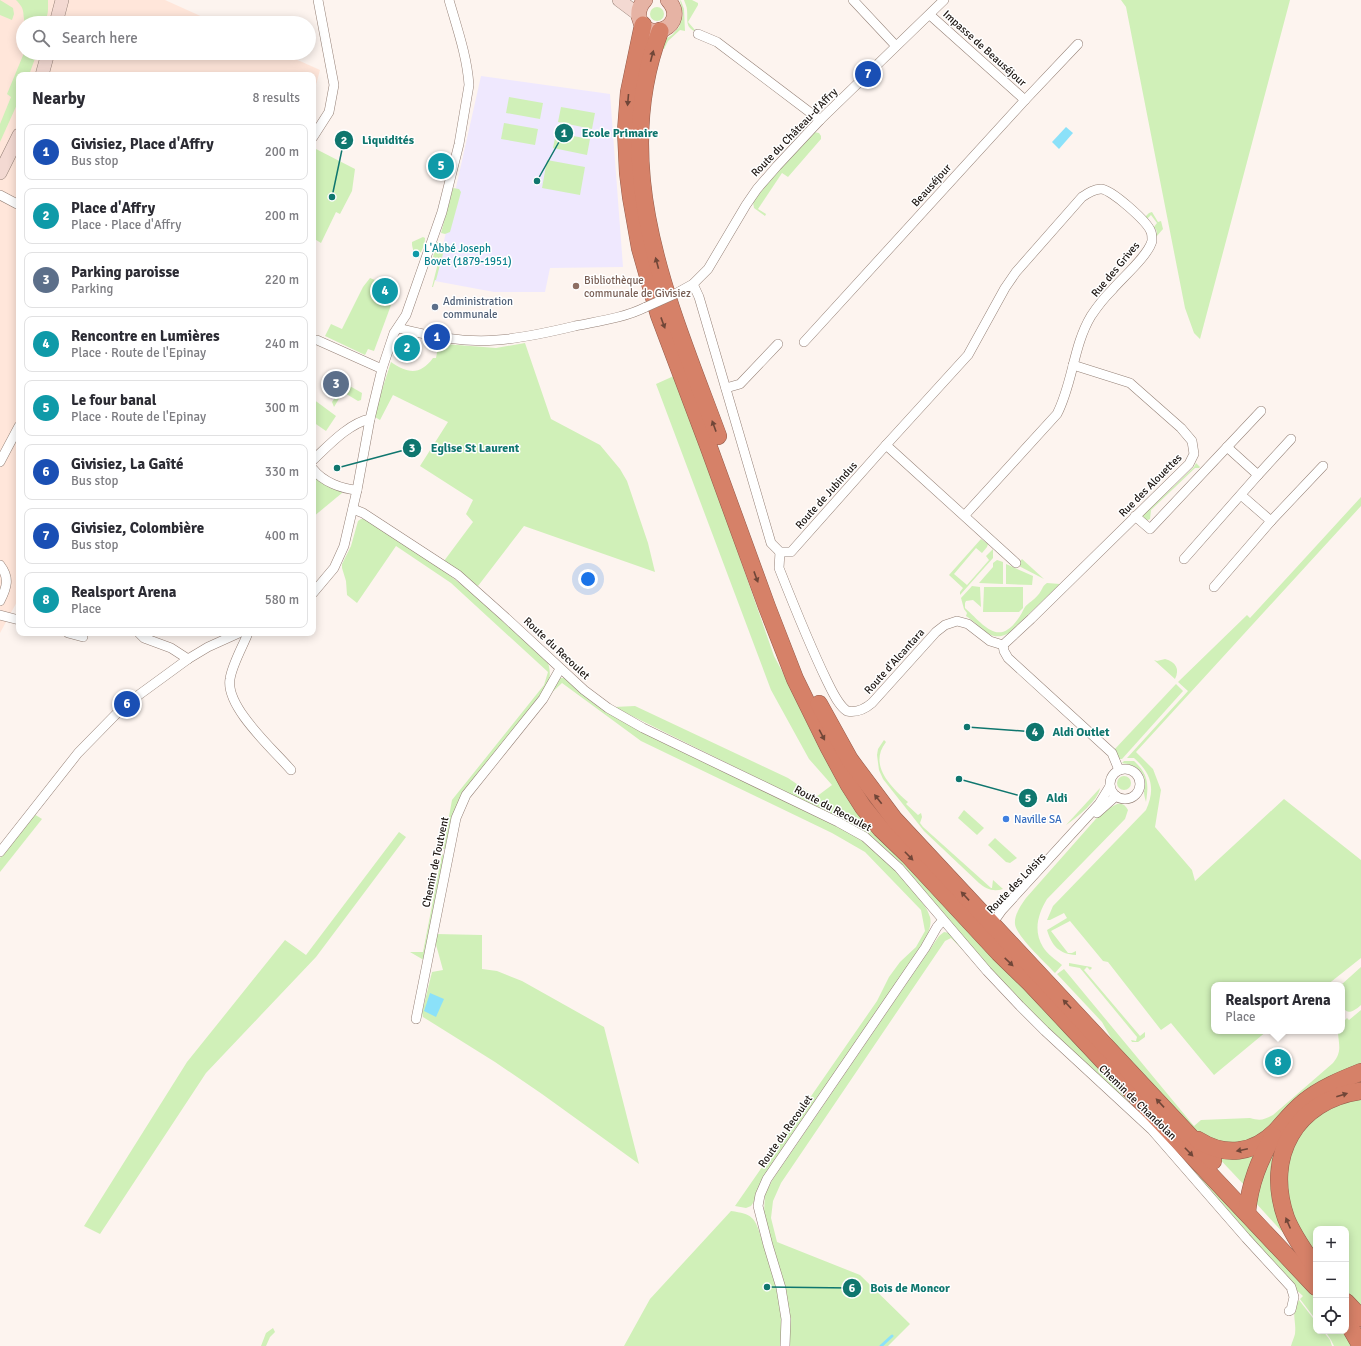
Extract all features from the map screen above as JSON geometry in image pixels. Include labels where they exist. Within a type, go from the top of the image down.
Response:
[{"type":"highway","points":[[641,20],[629,92],[626,131],[630,198],[640,248],[659,315],[795,679],[816,723],[862,807],[881,829],[987,929],[1186,1131],[1313,1283]]},
{"type":"highway","points":[[660,31],[646,82],[640,134],[642,186],[649,231],[660,274],[680,332],[795,649],[821,708],[850,760],[863,779],[894,819],[1035,988],[1247,1206],[1313,1266]]},
{"type":"highway","points":[[1186,1131],[1205,1144],[1220,1150],[1234,1151],[1252,1147],[1276,1131],[1296,1109],[1312,1096],[1335,1083],[1361,1072]]},
{"type":"highway","points":[[1313,1265],[1297,1241],[1286,1218],[1281,1201],[1279,1182],[1282,1155],[1291,1134],[1300,1120],[1312,1109],[1329,1099],[1345,1093],[1361,1090]]},
{"type":"highway","points":[[1247,1206],[1251,1185],[1259,1164],[1276,1131]]},
{"type":"highway","points":[[1349,1305],[1361,1318]]},
{"type":"highway","points":[[1349,1323],[1361,1335]]},
{"type":"highway","points":[[1349,1325],[1361,1346]]},
{"type":"main road","points":[[53,16],[54,0]]},
{"type":"main road","points":[[58,16],[62,0]]},
{"type":"main road","points":[[619,0],[641,20],[649,30],[660,31],[667,28],[673,21],[674,10],[671,1]]},
{"type":"main road","points":[[641,20],[640,8],[645,0]]},
{"type":"main road","points":[[43,72],[46,60]]},
{"type":"main road","points":[[0,173],[16,141]]},
{"type":"street","points":[[316,132],[329,112],[334,85],[318,0]]},
{"type":"street","points":[[316,589],[334,568],[344,546],[357,490],[370,419],[382,369],[394,334],[406,315],[442,212],[459,144],[468,97],[468,75],[449,0]]},
{"type":"street","points":[[853,0],[896,46]]},
{"type":"street","name":"Route du Château-d'Affry","points":[[398,328],[437,337],[469,340],[497,341],[527,337],[635,312],[694,284],[708,269],[735,222],[757,189],[777,166],[820,120],[944,0]]},
{"type":"street","name":"Impasse de Beauséjour","points":[[930,15],[1025,100]]},
{"type":"street","points":[[698,34],[717,42],[820,120]]},
{"type":"street","name":"Beauséjour","points":[[804,342],[1078,44]]},
{"type":"street","name":"Rue des Grives","points":[[886,445],[968,355],[1005,288],[1016,272],[1082,197],[1091,191],[1101,189],[1108,191],[1145,222],[1151,231],[1152,240],[1148,250],[1092,315],[1082,334],[1064,400],[1057,414],[965,515]]},
{"type":"street","points":[[0,195],[16,203]]},
{"type":"street","points":[[694,284],[771,543],[780,552]]},
{"type":"street","points":[[317,340],[382,369]]},
{"type":"street","points":[[726,388],[740,384],[778,344]]},
{"type":"street","name":"Rue des Alouettes","points":[[1003,645],[1189,464],[1194,454],[1192,441],[1181,428],[1130,383],[1073,365]]},
{"type":"street","points":[[1135,516],[1150,529],[1261,411]]},
{"type":"street","points":[[316,457],[339,436],[362,420],[370,419]]},
{"type":"street","points":[[0,462],[16,432]]},
{"type":"street","points":[[1184,559],[1291,439]]},
{"type":"street","points":[[886,445],[965,515],[1016,563]]},
{"type":"street","name":"Route de Jubindus","points":[[780,552],[791,552],[886,445]]},
{"type":"street","points":[[1227,447],[1258,475]]},
{"type":"street","points":[[1214,587],[1271,521],[1323,466]]},
{"type":"street","points":[[316,472],[319,476],[338,486],[357,490]]},
{"type":"street","points":[[1241,495],[1271,521]]},
{"type":"street","name":"Route du Recoulet","points":[[353,509],[363,513],[458,575],[560,669],[608,708],[643,728],[838,822],[865,837],[899,868],[943,920],[767,1179],[760,1195],[758,1206],[759,1212],[781,1288],[786,1319],[785,1346]]},
{"type":"street","name":"Route d'Alcantara","points":[[780,552],[779,568],[817,661],[832,690],[847,711],[853,712],[863,709],[872,703],[936,632],[945,625],[957,622],[968,624],[990,641],[1003,645]]},
{"type":"street","points":[[0,565],[5,572],[6,582],[6,589],[0,601]]},
{"type":"street","points":[[0,615],[16,619]]},
{"type":"street","points":[[142,636],[171,648],[188,659]]},
{"type":"street","points":[[0,852],[60,775],[97,732],[127,704],[188,659],[208,647],[232,636]]},
{"type":"street","points":[[247,636],[230,679],[232,696],[243,717],[291,770]]},
{"type":"street","points":[[1003,645],[1004,651],[1008,658],[1112,752],[1119,770],[1124,769],[1133,771],[1137,774],[1140,784],[1137,793],[1128,798],[1116,796],[1110,786]]},
{"type":"street","name":"Chemin de Toutvent","points":[[416,1019],[456,818],[466,795],[543,699],[560,669]]},
{"type":"street","name":"Route des Loisirs","points":[[987,929],[1002,910],[1098,804],[1110,786],[1112,775],[1119,770]]},
{"type":"street","name":"Route des Loisirs","points":[[987,929],[1025,894],[1099,810],[1116,796]]},
{"type":"street","name":"Chemin de Chandolan","points":[[943,920],[987,971],[1040,1026],[1113,1092],[1157,1135],[1246,1238],[1291,1287],[1294,1297],[1291,1311]]},
{"type":"shaded area","points":[[0,0],[165,0],[200,16],[16,16],[16,60],[298,60],[320,70],[316,85],[316,72],[16,72],[16,604],[0,633]]},
{"type":"shaded area","points":[[481,76],[610,94],[623,267],[550,268],[545,292],[494,292],[435,281]]},
{"type":"green space","points":[[0,0],[13,8],[14,14],[12,20],[0,15]]},
{"type":"green space","points":[[16,0],[48,0],[47,16],[24,16],[19,3]]},
{"type":"green space","points":[[680,0],[684,9],[685,31],[680,30],[668,41],[664,49],[660,49],[667,38],[679,27],[683,15]]},
{"type":"green space","points":[[684,0],[692,0],[698,3],[688,22],[695,30],[694,31],[688,25],[687,9]]},
{"type":"green space","points":[[1121,0],[1290,0],[1200,339],[1194,333],[1185,308],[1126,7]]},
{"type":"green space","points":[[654,7],[660,7],[664,11],[664,17],[660,21],[654,21],[650,17],[650,11]]},
{"type":"green space","points":[[21,60],[34,60],[30,72],[16,72]]},
{"type":"green space","points":[[16,72],[16,107],[0,142],[0,124],[11,97],[7,94]]},
{"type":"green space","points":[[509,97],[543,103],[540,119],[506,113]]},
{"type":"green space","points":[[561,107],[595,113],[592,129],[558,122]]},
{"type":"green space","points":[[504,123],[538,129],[535,145],[501,139]]},
{"type":"green space","points":[[814,132],[819,133],[821,139],[788,177],[782,173],[758,209],[766,214],[765,216],[754,208],[753,202],[777,171]]},
{"type":"green space","points":[[556,133],[590,139],[587,155],[553,148]]},
{"type":"green space","points":[[316,149],[355,169],[352,191],[340,214],[336,212],[321,243],[316,240]]},
{"type":"green space","points":[[547,160],[585,167],[580,195],[542,188]]},
{"type":"green space","points":[[453,188],[459,189],[461,192],[450,232],[445,234],[441,233]]},
{"type":"green space","points":[[1152,212],[1158,222],[1161,221],[1163,229],[1156,237],[1156,229],[1153,228],[1157,223],[1151,215],[1147,219],[1145,217]]},
{"type":"green space","points":[[423,237],[425,238],[425,241],[423,247],[419,255],[415,258],[412,242]]},
{"type":"green space","points":[[437,242],[442,243],[444,250],[436,280],[432,287],[439,259],[433,257]]},
{"type":"green space","points":[[370,278],[397,289],[374,351],[368,349],[365,355],[325,336],[331,324],[342,329],[363,287]]},
{"type":"green space","points":[[405,343],[409,345],[411,349],[409,353],[405,355],[401,353],[399,349],[401,345]]},
{"type":"green space","points":[[525,343],[551,419],[600,445],[620,469],[627,481],[648,543],[655,572],[524,526],[478,586],[444,561],[473,522],[466,514],[473,500],[420,466],[448,422],[393,395],[380,420],[375,417],[378,402],[391,362],[402,369],[413,371],[423,368],[433,358],[436,358],[438,347],[444,348],[445,344],[496,348]]},
{"type":"green space","points":[[676,375],[774,656],[855,808],[897,856],[978,941],[1041,1001],[1313,1292],[1313,1316],[1300,1299],[1303,1296],[1293,1287],[1203,1184],[989,970],[947,920],[842,820],[614,707],[635,706],[788,778],[816,797],[832,785],[809,759],[771,690],[656,384]]},
{"type":"green space","points":[[348,385],[362,393],[361,400],[358,401],[343,392],[334,407],[332,402],[342,387]]},
{"type":"green space","points":[[316,401],[336,416],[326,431],[316,424]]},
{"type":"green space","points":[[1196,463],[1200,467],[1195,468],[1151,510],[1150,519],[1146,521],[1143,518],[1143,512],[1147,508],[1150,509],[1194,467]]},
{"type":"green space","points":[[316,478],[341,490],[342,493],[316,515]]},
{"type":"green space","points":[[1361,497],[1361,506],[1136,752],[1153,769],[1161,790],[1155,827],[1192,870],[1195,881],[1284,799],[1361,860],[1361,958],[1331,982],[1211,982],[1211,1034],[1263,1034],[1214,1075],[1171,1023],[1161,1030],[1108,962],[1103,961],[1070,921],[1051,931],[1068,953],[1076,951],[1076,955],[1065,953],[1054,945],[1047,930],[1067,918],[1064,913],[1047,920],[1053,906],[1146,810],[1151,795],[1148,775],[1134,758],[1127,758],[1188,691],[1178,682],[1247,615],[1250,618]]},
{"type":"green space","points":[[361,519],[366,519],[444,571],[471,592],[548,663],[550,669],[547,688],[464,794],[447,849],[443,849],[452,800],[544,685],[548,672],[451,583],[396,546],[357,603],[347,595],[346,581],[342,564],[351,546],[358,521]]},
{"type":"green space","points":[[981,539],[988,544],[987,547],[982,553],[976,548],[954,574],[967,585],[989,560],[986,556],[993,549],[993,558],[960,595],[963,588],[949,575]]},
{"type":"green space","points":[[1022,559],[1044,579],[1017,565]]},
{"type":"green space","points":[[997,560],[1003,562],[1003,584],[979,583],[993,567],[993,563]]},
{"type":"green space","points":[[1006,564],[1033,576],[1032,585],[1006,584]]},
{"type":"green space","points":[[1047,583],[1060,584],[1009,633],[1002,636],[991,635],[966,616],[967,613],[964,609],[961,598],[972,586],[980,587],[981,607],[973,600],[966,601],[965,608],[992,631],[1005,631],[1012,626],[1025,607],[1036,597]]},
{"type":"green space","points":[[984,587],[1023,587],[1023,608],[1019,612],[983,612]]},
{"type":"green space","points":[[1165,659],[1169,660],[1176,666],[1177,672],[1175,679],[1154,660],[1157,661]]},
{"type":"green space","points":[[560,678],[565,678],[580,692],[837,825],[857,837],[880,855],[901,876],[920,899],[927,909],[930,917],[930,926],[925,940],[751,1206],[746,1208],[735,1206],[877,1001],[889,977],[900,962],[916,947],[925,931],[921,910],[865,852],[832,833],[641,741],[562,683],[544,700],[557,680]]},
{"type":"green space","points":[[1176,684],[1183,691],[1122,759],[1119,759],[1114,750]]},
{"type":"green space","points":[[884,740],[886,742],[879,759],[884,775],[895,790],[908,802],[906,804],[918,815],[921,813],[922,817],[920,823],[923,827],[991,888],[993,880],[1003,889],[993,890],[982,885],[924,831],[883,779],[879,770],[877,755],[878,749]]},
{"type":"green space","points":[[1124,761],[1134,761],[1145,775],[1147,784],[1146,802],[1143,774],[1138,768],[1122,763]]},
{"type":"green space","points":[[1124,776],[1129,778],[1131,783],[1129,788],[1124,790],[1119,788],[1117,783],[1119,778]]},
{"type":"green space","points":[[1100,788],[1091,803],[1066,825]]},
{"type":"green space","points":[[1117,804],[1124,805],[1128,810],[1125,819],[1047,899],[1041,911],[1037,929],[1040,941],[1047,952],[1062,965],[1055,973],[1020,935],[1015,924],[1017,914],[1026,898],[1102,812]]},
{"type":"green space","points":[[964,810],[984,828],[977,835],[958,818]]},
{"type":"green space","points":[[34,814],[42,819],[0,872],[0,858]]},
{"type":"green space","points":[[399,832],[406,837],[316,957],[206,1073],[100,1234],[84,1226],[187,1062],[285,940],[306,955]]},
{"type":"green space","points":[[995,838],[1017,858],[1010,863],[1006,862],[988,845]]},
{"type":"green space","points":[[442,854],[445,858],[426,960],[410,952],[423,952]]},
{"type":"green space","points":[[944,932],[949,933],[986,973],[951,938],[945,941],[781,1183],[773,1201],[771,1218],[777,1242],[860,1275],[910,1324],[888,1346],[624,1346],[650,1299],[731,1211],[748,1215],[757,1225],[761,1237],[768,1236],[764,1213],[765,1194],[773,1179],[939,936]]},
{"type":"green space","points":[[436,934],[482,935],[482,969],[497,971],[522,981],[604,1027],[639,1164],[495,1062],[423,1017],[422,1013],[432,972],[443,970],[435,941]]},
{"type":"green space","points":[[1069,963],[1091,967],[1092,968],[1090,970],[1087,967],[1084,970],[1140,1036],[1145,1032],[1145,1037],[1138,1042],[1132,1042],[1131,1040],[1136,1041],[1137,1037],[1080,968],[1069,966]]},
{"type":"green space","points":[[1361,967],[1361,1005],[1349,1012],[1345,1009],[1344,982]]},
{"type":"green space","points":[[1064,969],[1194,1126],[1201,1120],[1250,1118],[1259,1120],[1273,1115],[1333,1063],[1339,1052],[1338,1034],[1345,1034],[1345,1020],[1347,1018],[1349,1020],[1361,1010],[1361,1067],[1265,1132],[1235,1148],[1195,1132],[1119,1052],[1102,1022],[1057,974]]},
{"type":"green space","points":[[1361,1078],[1361,1087],[1284,1139],[1287,1237],[1254,1201],[1279,1135]]},
{"type":"green space","points":[[1361,1097],[1361,1309],[1349,1296],[1349,1226],[1313,1226],[1313,1255],[1292,1215],[1286,1194],[1289,1154],[1300,1133],[1316,1116],[1332,1105]]},
{"type":"green space","points":[[1260,1149],[1247,1188],[1214,1153]]},
{"type":"green space","points":[[1299,1300],[1313,1318],[1313,1334],[1325,1334],[1332,1346],[1291,1346],[1295,1334],[1294,1312],[1296,1304]]},
{"type":"green space","points":[[273,1328],[275,1332],[270,1337],[266,1346],[261,1346],[266,1333]]},
{"type":"green space","points":[[1327,1334],[1348,1334],[1354,1346],[1334,1346]]},
{"type":"water","points":[[1066,127],[1073,133],[1059,149],[1052,142]]},
{"type":"water","points":[[430,993],[444,999],[436,1017],[424,1011]]},
{"type":"waterway","points":[[881,1346],[892,1336]]},
{"type":"place","name":"Givisiez, Colombière","points":[[868,74]]},
{"type":"place","name":"Le four banal","points":[[441,166]]},
{"type":"place","name":"Ecole Primaire","points":[[537,181]]},
{"type":"place","name":"Liquidités","points":[[332,197]]},
{"type":"place","name":"L'Abbé Joseph Bovet (1879-1951)","points":[[416,254]]},
{"type":"place","name":"Bibliothèque communale de Givisiez","points":[[576,286]]},
{"type":"place","name":"Rencontre en Lumières","points":[[385,291]]},
{"type":"place","name":"Administration communale","points":[[435,307]]},
{"type":"place","name":"Givisiez, Place d'Affry","points":[[437,337]]},
{"type":"place","name":"Place d'Affry","points":[[407,348]]},
{"type":"place","name":"Parking paroisse","points":[[336,384]]},
{"type":"place","name":"Eglise St Laurent","points":[[337,468]]},
{"type":"place","name":"Givisiez, La Gaîté","points":[[127,704]]},
{"type":"place","name":"Aldi Outlet","points":[[967,727]]},
{"type":"place","name":"Aldi","points":[[959,779]]},
{"type":"place","name":"Naville SA","points":[[1006,819]]},
{"type":"place","name":"Realsport Arena","points":[[1278,1062]]},
{"type":"place","name":"Bois de Moncor","points":[[767,1287]]}]
